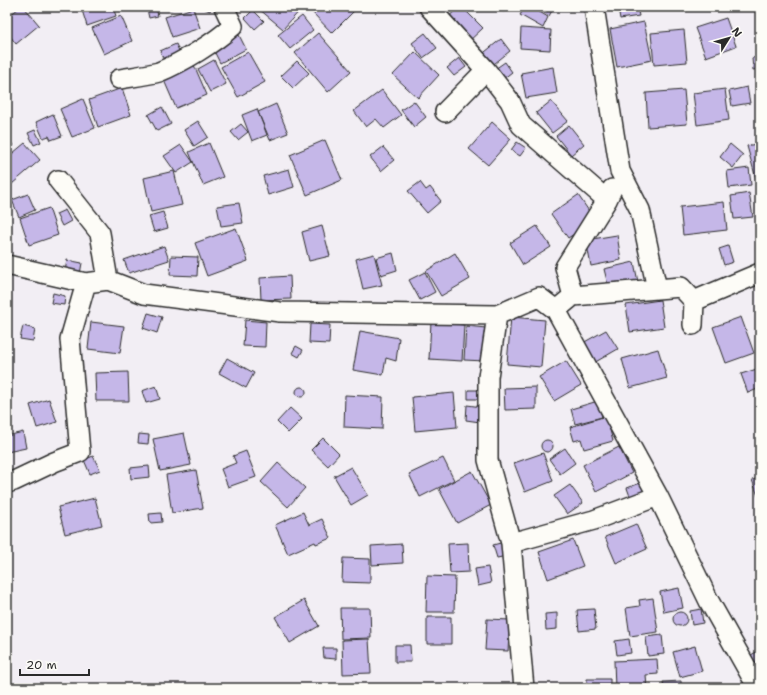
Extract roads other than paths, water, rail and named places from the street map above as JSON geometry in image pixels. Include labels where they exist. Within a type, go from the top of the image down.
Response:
[{"type":"street","points":[[119,79],[158,72],[184,60],[221,37],[233,26],[224,7]]},
{"type":"street","points":[[429,7],[486,70],[510,101],[521,126],[607,200]]},
{"type":"street","points":[[594,7],[620,171],[640,210],[657,289]]},
{"type":"street","points":[[445,112],[486,70]]},
{"type":"street","points":[[573,296],[565,267],[607,200],[620,171]]},
{"type":"street","points":[[58,180],[100,233],[108,280]]},
{"type":"street","points":[[7,265],[86,284],[108,280],[144,294],[280,312],[497,315],[539,297],[556,310],[658,496],[709,601],[758,688]]},
{"type":"street","points":[[694,301],[760,273]]},
{"type":"street","points":[[7,483],[80,452],[70,339],[86,284]]},
{"type":"street","points":[[556,310],[573,296],[681,287],[694,301],[693,325]]},
{"type":"street","points":[[497,315],[488,377],[488,460],[512,543],[524,688]]},
{"type":"street","points":[[512,543],[594,520],[658,496]]}]
